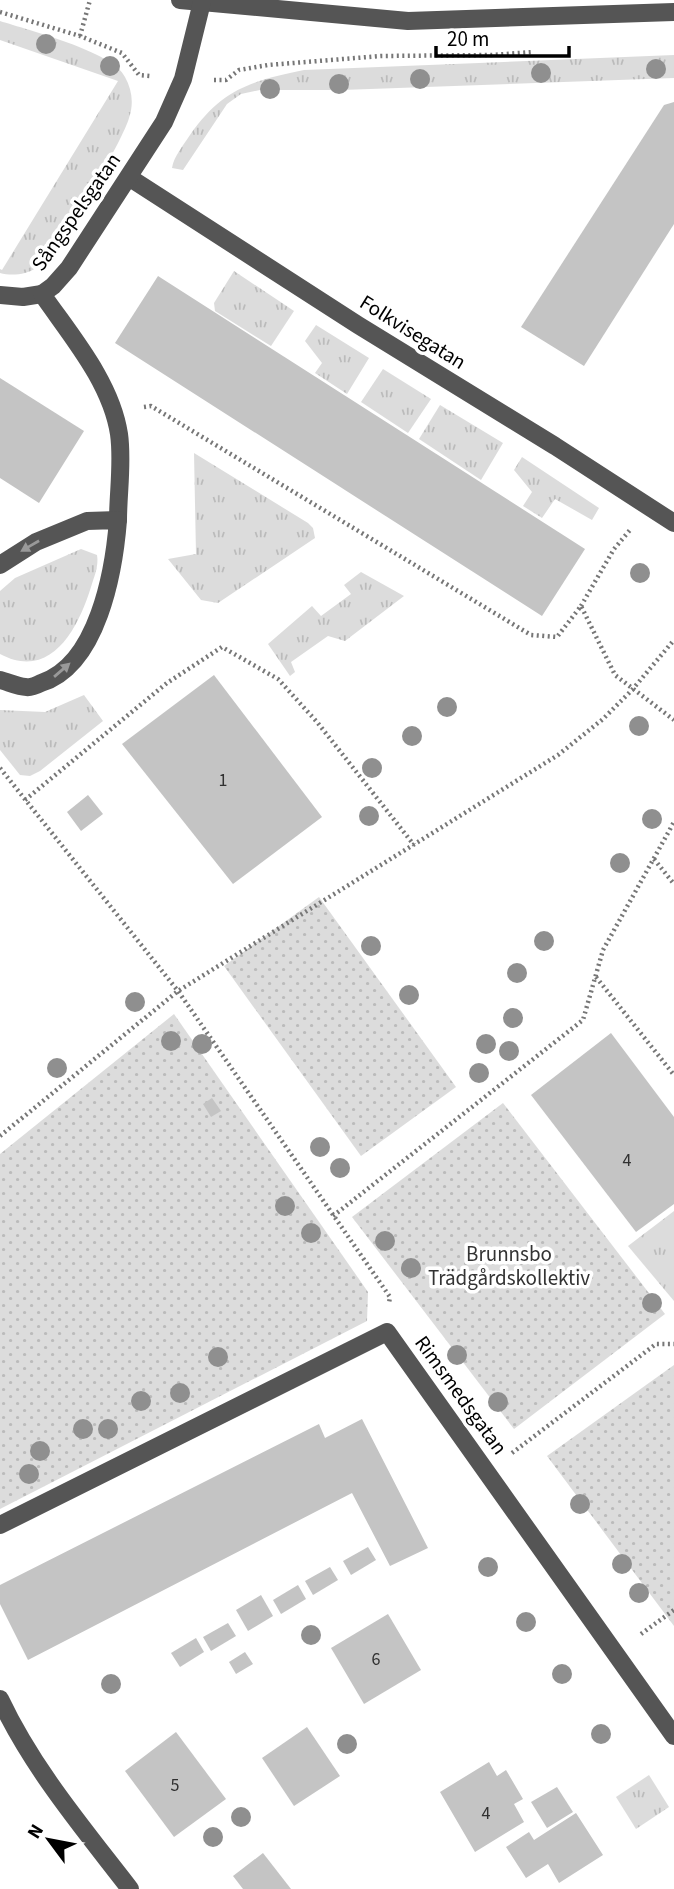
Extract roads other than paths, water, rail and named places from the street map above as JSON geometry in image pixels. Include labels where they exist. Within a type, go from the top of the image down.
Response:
[{"type":"street","points":[[180,0],[408,20],[674,12]]},
{"type":"street","name":"Sångspelsgatan","points":[[0,680],[28,688],[50,681],[67,668],[85,644],[103,606],[116,551],[119,436],[112,408],[85,357],[42,294],[69,268],[164,122],[183,79],[202,2]]},
{"type":"street","name":"Folkvisegatan","points":[[130,178],[674,523]]},
{"type":"street","points":[[0,295],[23,297],[42,294]]},
{"type":"street","points":[[0,565],[36,542],[87,521],[118,520]]},
{"type":"street","name":"Rimsmedsgatan","points":[[0,1525],[387,1332],[674,1736]]},
{"type":"street","points":[[0,1699],[15,1731],[56,1793],[130,1889]]},
{"type":"park label","name":"Brunnsbo Trädgårdskollektiv","points":[[509,1266]]}]
